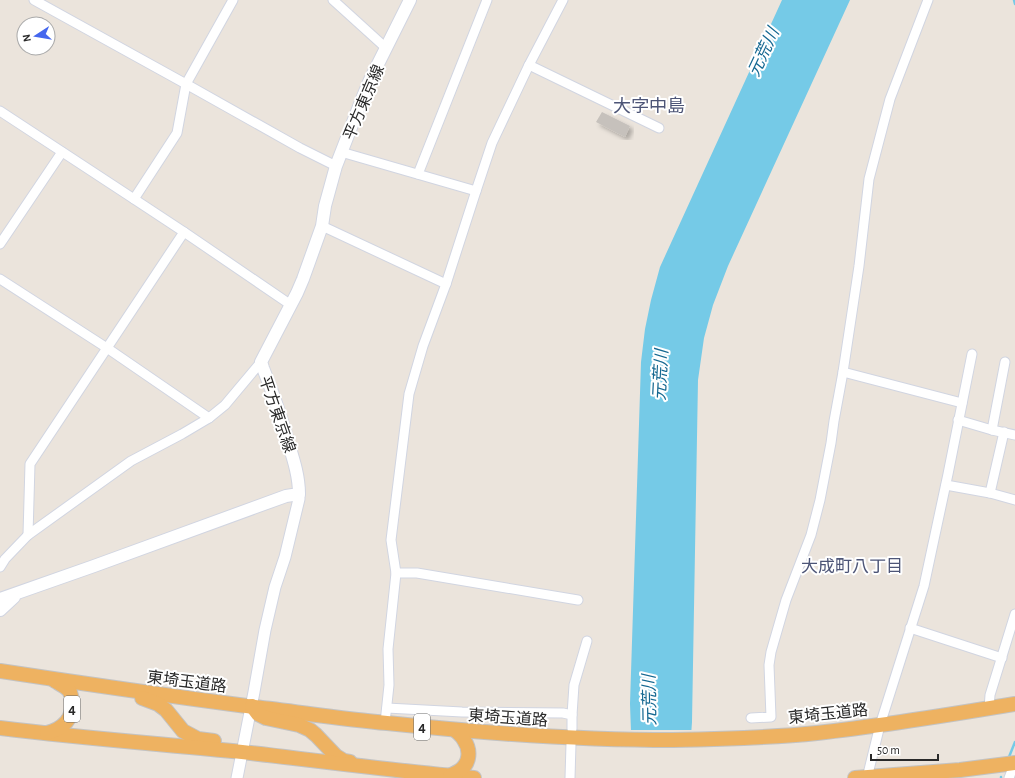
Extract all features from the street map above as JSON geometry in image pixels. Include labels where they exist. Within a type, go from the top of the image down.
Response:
[{"type":"highway","name":"東埼玉道路","points":[[0,671],[106,687],[385,723],[455,730],[592,739],[674,740],[816,733],[880,725],[1015,704]]},
{"type":"highway","name":"4","points":[[45,733],[53,732],[61,728],[71,715],[72,700],[70,693],[65,687],[53,679]]},
{"type":"highway","name":"4","points":[[106,687],[126,695],[148,699],[166,710],[183,731],[198,739],[223,743],[242,752]]},
{"type":"highway","name":"4","points":[[252,706],[258,714],[266,718],[299,725],[310,730],[336,756],[377,772],[474,778]]},
{"type":"highway","name":"4","points":[[0,728],[242,752],[364,767]]},
{"type":"highway","points":[[450,776],[464,767],[468,760],[469,749],[467,744],[455,730]]},
{"type":"highway","points":[[863,778],[960,770],[1013,763]]},
{"type":"main road","name":"平方東京線","points":[[299,494],[299,483],[282,420],[261,362],[303,279],[322,226],[336,166],[369,82],[410,0]]},
{"type":"main road","points":[[0,599],[286,496],[299,494]]},
{"type":"main road","points":[[0,610],[25,590]]},
{"type":"street","points":[[34,0],[300,148],[336,166]]},
{"type":"street","points":[[134,199],[177,133],[186,84],[233,0]]},
{"type":"street","points":[[333,0],[386,48]]},
{"type":"street","points":[[418,174],[487,0]]},
{"type":"street","points":[[385,723],[389,685],[388,649],[396,573],[391,540],[409,394],[423,346],[446,284],[492,143],[529,65],[563,0]]},
{"type":"street","points":[[751,718],[771,717],[769,665],[771,652],[786,600],[811,535],[820,500],[843,372],[869,180],[890,99],[928,0]]},
{"type":"street","points":[[529,65],[659,128]]},
{"type":"street","points":[[0,111],[184,232],[291,305]]},
{"type":"street","points":[[0,244],[62,152]]},
{"type":"street","points":[[342,152],[476,191]]},
{"type":"street","points":[[322,226],[446,284]]},
{"type":"street","points":[[28,535],[30,464],[184,232]]},
{"type":"street","points":[[0,279],[107,348],[209,418]]},
{"type":"street","points":[[863,778],[924,586],[972,354]]},
{"type":"street","points":[[0,567],[5,559],[28,535],[131,461],[209,418],[225,405],[261,362]]},
{"type":"street","points":[[992,430],[1005,362]]},
{"type":"street","points":[[843,372],[962,403]]},
{"type":"street","points":[[958,420],[1015,435]]},
{"type":"street","points":[[990,493],[1004,432]]},
{"type":"street","points":[[946,485],[990,493],[1015,500]]},
{"type":"street","points":[[237,778],[252,706],[265,630],[275,587],[292,532],[299,494]]},
{"type":"street","points":[[396,573],[417,573],[578,600]]},
{"type":"street","points":[[989,708],[990,695],[1015,614]]},
{"type":"street","points":[[910,628],[1002,658]]},
{"type":"street","points":[[572,729],[574,685],[587,641]]},
{"type":"street","points":[[387,708],[462,712],[558,713],[572,715]]},
{"type":"street","points":[[570,778],[571,744]]},
{"type":"street","points":[[1009,778],[1013,763]]},
{"type":"water","name":"元荒川","points":[[782,0],[850,0],[728,266],[713,305],[704,338],[698,380],[692,722],[688,778],[630,778],[632,759],[630,704],[641,362],[645,329],[660,267]]},
{"type":"pier","points":[[629,730],[694,730],[690,778],[628,778],[630,759]]},
{"type":"building","points":[[602,112],[630,126],[625,137],[596,122]]},
{"type":"waterway","points":[[1014,0],[1015,4]]},
{"type":"waterway","points":[[1009,757],[1015,742]]},
{"type":"district","name":"大字中島","points":[[649,106]]},
{"type":"district","name":"大成町八丁目","points":[[852,566]]}]
